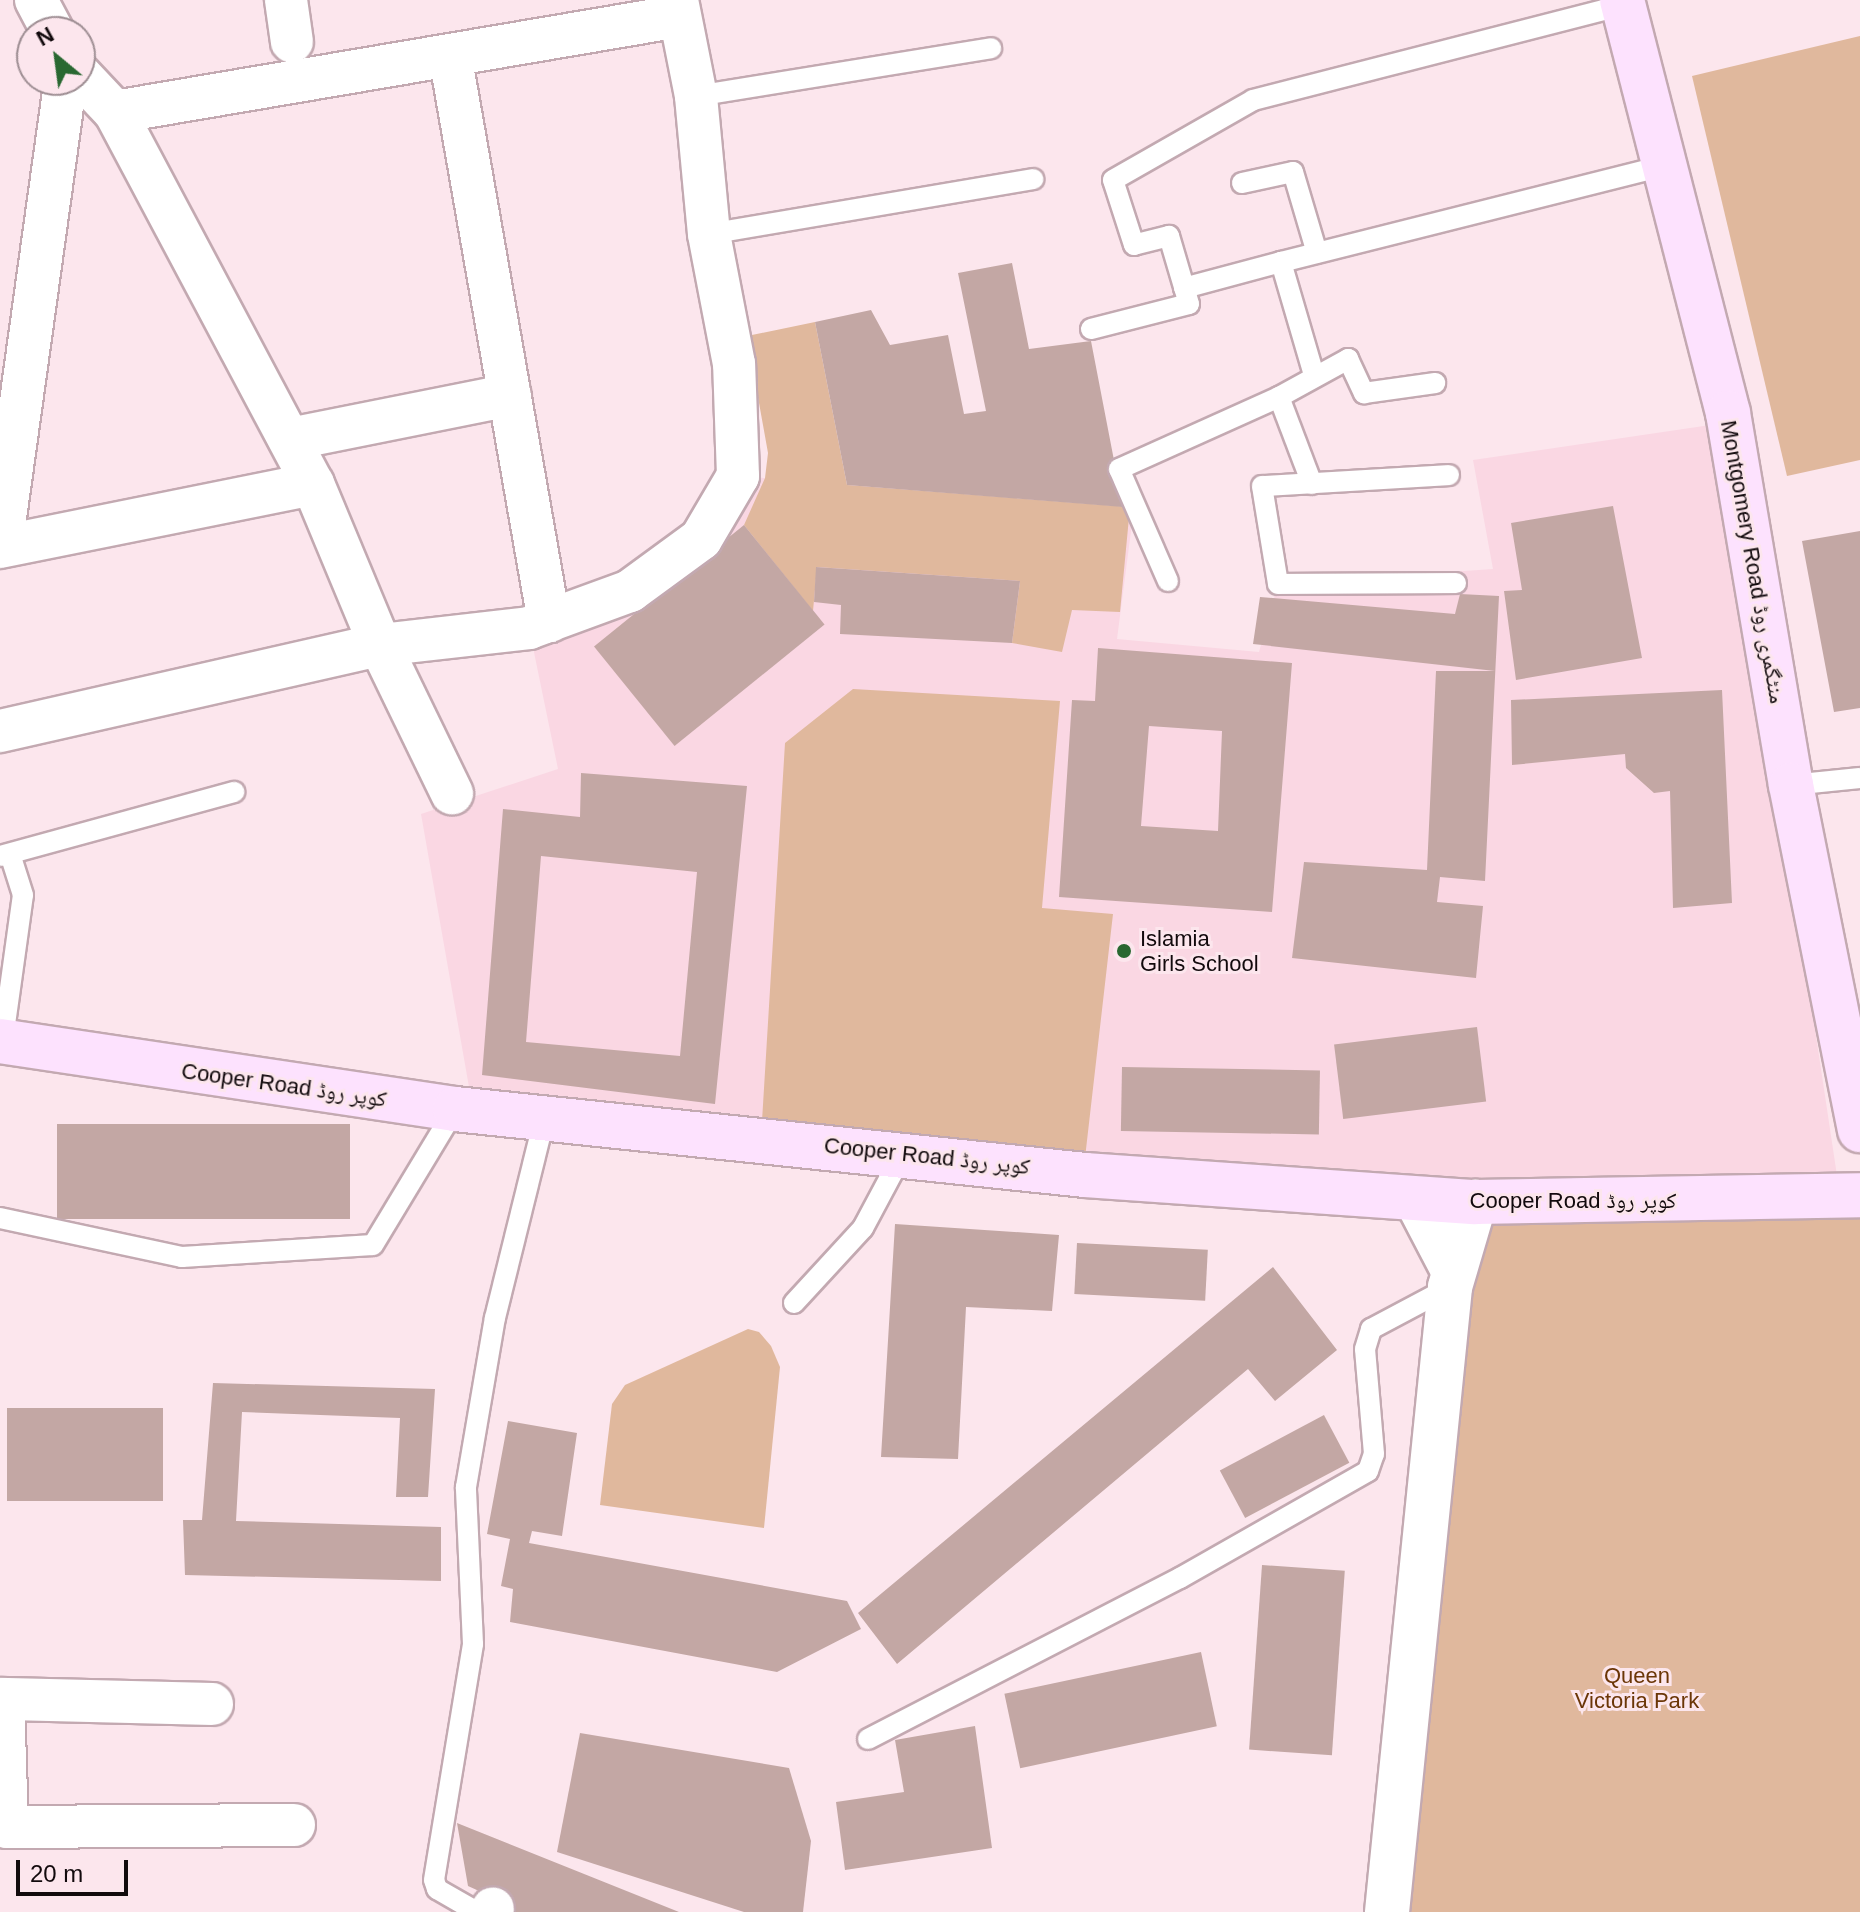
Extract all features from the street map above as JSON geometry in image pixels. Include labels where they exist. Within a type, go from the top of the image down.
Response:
[{"type":"main road","name":"Montgomery Road منٹگمری روڈ","points":[[1623,3],[1662,166],[1728,413],[1791,785],[1860,1130]]},
{"type":"main road","name":"Cooper Road کوپر روڈ","points":[[1,1045],[544,1120],[903,1153],[1085,1175],[1475,1202],[1860,1195]]},
{"type":"street","points":[[286,0],[292,42]]},
{"type":"street","points":[[0,731],[380,645],[529,628],[630,591],[701,539],[738,476],[734,364],[709,234],[696,96],[678,8],[450,55],[115,112]]},
{"type":"street","points":[[450,55],[549,621]]},
{"type":"street","points":[[96,92],[115,112],[313,484],[380,645],[452,793]]},
{"type":"street","points":[[64,96],[0,546],[313,484]]},
{"type":"street","points":[[290,439],[510,395]]},
{"type":"street","points":[[1416,1199],[1452,1279]]},
{"type":"street","points":[[1387,1912],[1452,1279],[1475,1202]]},
{"type":"street","points":[[212,1704],[3,1699],[2,1758],[7,1827],[294,1825]]},
{"type":"lane","points":[[1091,329],[1189,304],[1169,236],[1134,245],[1113,180],[1253,100],[1623,3]]},
{"type":"lane","points":[[696,96],[991,48]]},
{"type":"lane","points":[[1184,288],[1662,166]]},
{"type":"lane","points":[[1242,183],[1293,172],[1317,253]]},
{"type":"lane","points":[[709,234],[1033,179]]},
{"type":"lane","points":[[1281,262],[1314,375]]},
{"type":"lane","points":[[1168,581],[1119,469],[1279,397],[1348,359],[1364,393],[1435,383]]},
{"type":"lane","points":[[1279,397],[1312,484]]},
{"type":"lane","points":[[1449,475],[1262,486],[1278,584],[1456,583]]},
{"type":"lane","points":[[1791,785],[1860,778]]},
{"type":"lane","points":[[1,1045],[23,895],[5,855],[234,792]]},
{"type":"lane","points":[[0,1218],[182,1257],[373,1245],[455,1109]]},
{"type":"lane","points":[[487,1911],[437,1889],[434,1880],[473,1644],[466,1487],[495,1318],[544,1120]]},
{"type":"lane","points":[[794,1303],[863,1228],[903,1153]]},
{"type":"lane","points":[[868,1739],[1180,1578],[1368,1471],[1374,1454],[1365,1349],[1371,1329],[1452,1279]]},
{"type":"shaded area","name":"Islamia Girls School","points":[[1724,423],[1839,1189],[1476,1214],[469,1087],[421,814],[558,769],[529,628],[630,591],[738,476],[1134,508],[1117,639],[1259,652],[1278,584],[1493,569],[1473,460]]},
{"type":"green space","points":[[1860,36],[1860,460],[1787,476],[1692,76]]},
{"type":"green space","points":[[815,322],[847,485],[1130,507],[1120,612],[1072,610],[1062,652],[1012,643],[1020,581],[817,567],[813,611],[744,525],[765,478],[768,453],[747,336]]},
{"type":"green space","points":[[853,689],[1060,701],[1042,908],[1113,914],[1085,1158],[762,1121],[785,743]]},
{"type":"green space","name":"Queen Victoria Park","points":[[1860,1191],[1860,1912],[1388,1912],[1463,1207]]},
{"type":"green space","points":[[748,1329],[759,1332],[771,1346],[780,1367],[764,1528],[600,1505],[612,1404],[625,1385]]},
{"type":"building","points":[[1012,263],[1029,349],[1091,341],[1123,507],[847,485],[815,322],[871,310],[890,345],[948,335],[964,414],[986,411],[958,273]]},
{"type":"building","points":[[1613,506],[1642,658],[1516,680],[1504,591],[1522,590],[1511,523]]},
{"type":"building","points":[[744,525],[825,624],[675,746],[594,646]]},
{"type":"building","points":[[1860,531],[1860,708],[1834,712],[1802,541]]},
{"type":"building","points":[[816,567],[1020,581],[1012,643],[840,634],[841,605],[814,602]]},
{"type":"building","points":[[1460,594],[1499,596],[1485,881],[1440,877],[1437,902],[1483,906],[1476,978],[1292,958],[1304,862],[1427,870],[1436,671],[1495,671],[1253,644],[1260,597],[1455,614]]},
{"type":"building","points":[[1098,648],[1292,663],[1272,912],[1059,897],[1072,700],[1095,701]],"holes":[[[1149,726],[1222,731],[1218,831],[1141,826]]]},
{"type":"building","points":[[1722,690],[1732,903],[1673,908],[1670,791],[1654,793],[1626,768],[1625,754],[1512,765],[1511,700]]},
{"type":"building","points":[[581,773],[747,786],[715,1104],[482,1075],[503,809],[580,817]],"holes":[[[541,856],[697,872],[680,1056],[526,1042]]]},
{"type":"building","points":[[1477,1027],[1486,1101],[1343,1119],[1334,1045]]},
{"type":"building","points":[[1122,1067],[1320,1070],[1319,1134],[1121,1131]]},
{"type":"building","points":[[57,1124],[350,1124],[350,1219],[57,1219]]},
{"type":"building","points":[[895,1224],[1059,1235],[1052,1311],[966,1307],[958,1459],[881,1457]]},
{"type":"building","points":[[1077,1243],[1208,1250],[1205,1301],[1074,1294]]},
{"type":"building","points":[[1273,1267],[1337,1350],[1275,1401],[1248,1369],[897,1664],[858,1613]]},
{"type":"building","points":[[213,1383],[435,1389],[428,1497],[396,1497],[400,1418],[242,1412],[236,1521],[441,1527],[441,1581],[185,1575],[183,1520],[202,1520]]},
{"type":"building","points":[[7,1408],[163,1408],[163,1501],[7,1501]]},
{"type":"building","points":[[1324,1415],[1349,1463],[1245,1518],[1220,1470]]},
{"type":"building","points":[[508,1421],[577,1433],[562,1536],[532,1531],[529,1543],[847,1601],[861,1629],[777,1672],[510,1622],[513,1589],[501,1586],[510,1539],[487,1534]]},
{"type":"building","points":[[1262,1565],[1345,1571],[1332,1755],[1249,1750]]},
{"type":"building","points":[[1201,1652],[1217,1726],[1020,1768],[1004,1694]]},
{"type":"building","points":[[975,1726],[992,1848],[845,1870],[836,1802],[904,1792],[895,1740]]},
{"type":"building","points":[[580,1733],[789,1768],[811,1841],[803,1912],[744,1912],[557,1852]]},
{"type":"building","points":[[457,1823],[679,1912],[507,1912],[510,1905],[468,1886]]},
{"type":"place","name":"Islamia Girls School","points":[[1124,951]]}]
